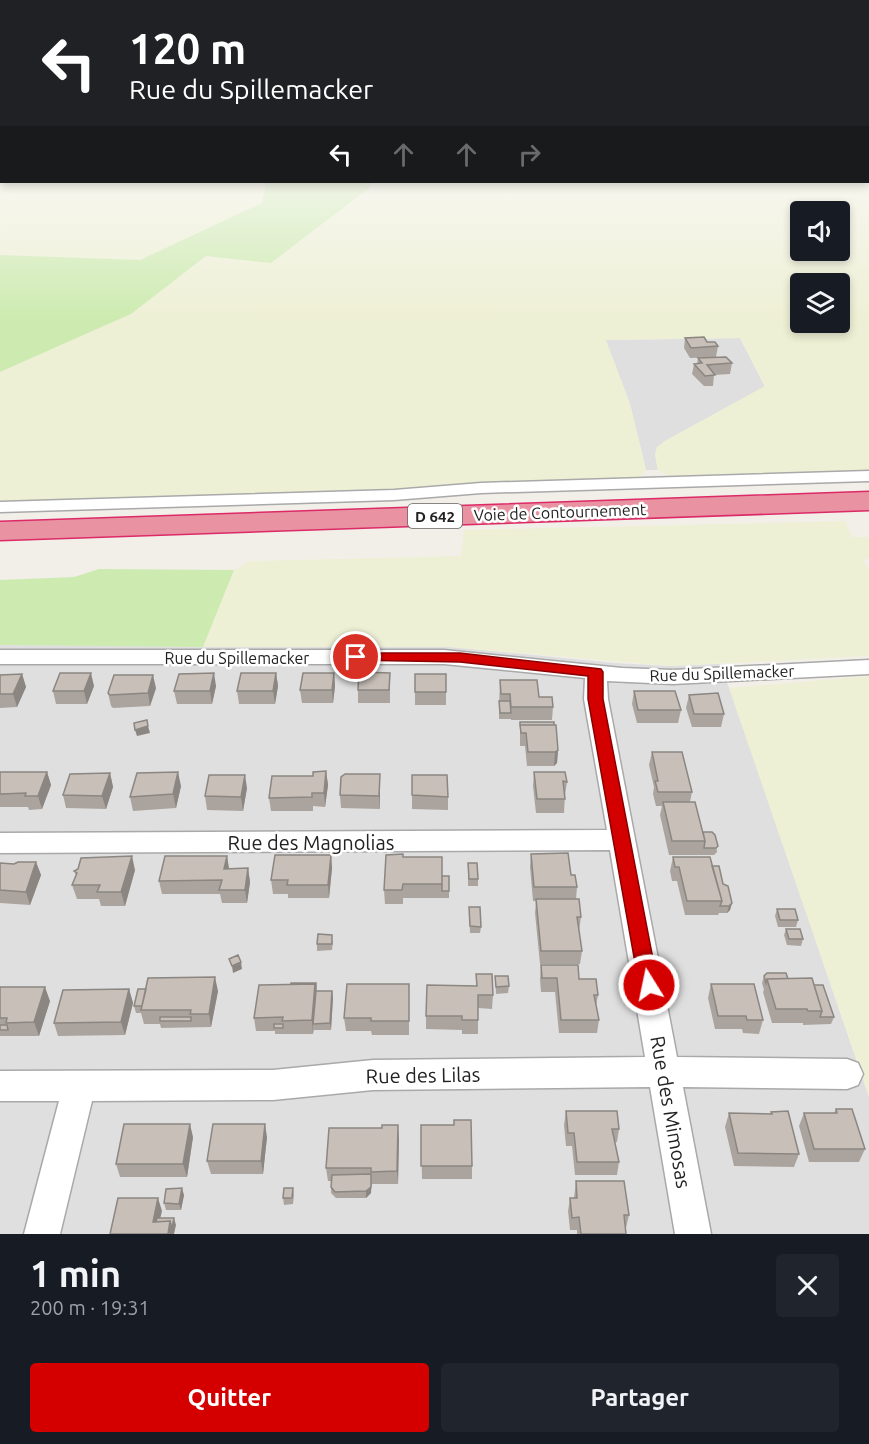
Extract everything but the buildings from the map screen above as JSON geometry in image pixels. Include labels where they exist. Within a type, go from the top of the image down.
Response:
[{"type":"highway","name":"Voie de Contournement","points":[[0,531],[869,501]]},
{"type":"street","points":[[0,507],[394,495],[481,488],[869,476]]},
{"type":"street","name":"Rue du Spillemacker","points":[[0,657],[444,657],[596,672],[691,677],[869,667]]},
{"type":"street","name":"Rue des Mimosas","points":[[596,672],[595,693],[693,1234]]},
{"type":"street","name":"Rue des Magnolias","points":[[0,843],[623,840]]},
{"type":"street","name":"Rue des Lilas","points":[[0,1086],[273,1085],[373,1075],[664,1072],[847,1074]]},
{"type":"street","points":[[42,1234],[80,1085]]},
{"type":"shaded area","points":[[740,338],[765,387],[665,441],[655,454],[658,470],[646,470],[630,404],[605,340]]},
{"type":"shaded area","points":[[0,645],[450,647],[615,663],[670,666],[719,664],[736,704],[869,1097],[869,1234],[0,1234]]},
{"type":"green space","points":[[1,205],[260,205],[140,260],[0,255]]},
{"type":"green space","points":[[259,205],[348,205],[271,263],[206,256],[131,314],[0,372],[0,255],[140,260]]},
{"type":"green space","points":[[348,205],[790,205],[790,261],[850,261],[850,205],[869,205],[869,473],[673,478],[658,470],[655,454],[657,447],[765,386],[740,338],[606,340],[630,404],[646,470],[641,476],[630,479],[361,491],[0,502],[0,372],[131,314],[206,256],[271,263]]},
{"type":"green space","points":[[845,521],[852,537],[869,537],[869,559],[863,559],[869,572],[869,656],[670,666],[450,647],[203,647],[234,570],[250,561],[461,556],[464,530]]},
{"type":"green space","points":[[99,569],[234,570],[203,647],[0,645],[0,580],[74,577]]},
{"type":"green space","points":[[869,676],[869,1097],[729,688]]},
{"type":"route","points":[[356,657],[444,657],[492,660],[596,672],[596,699],[649,985]]}]
